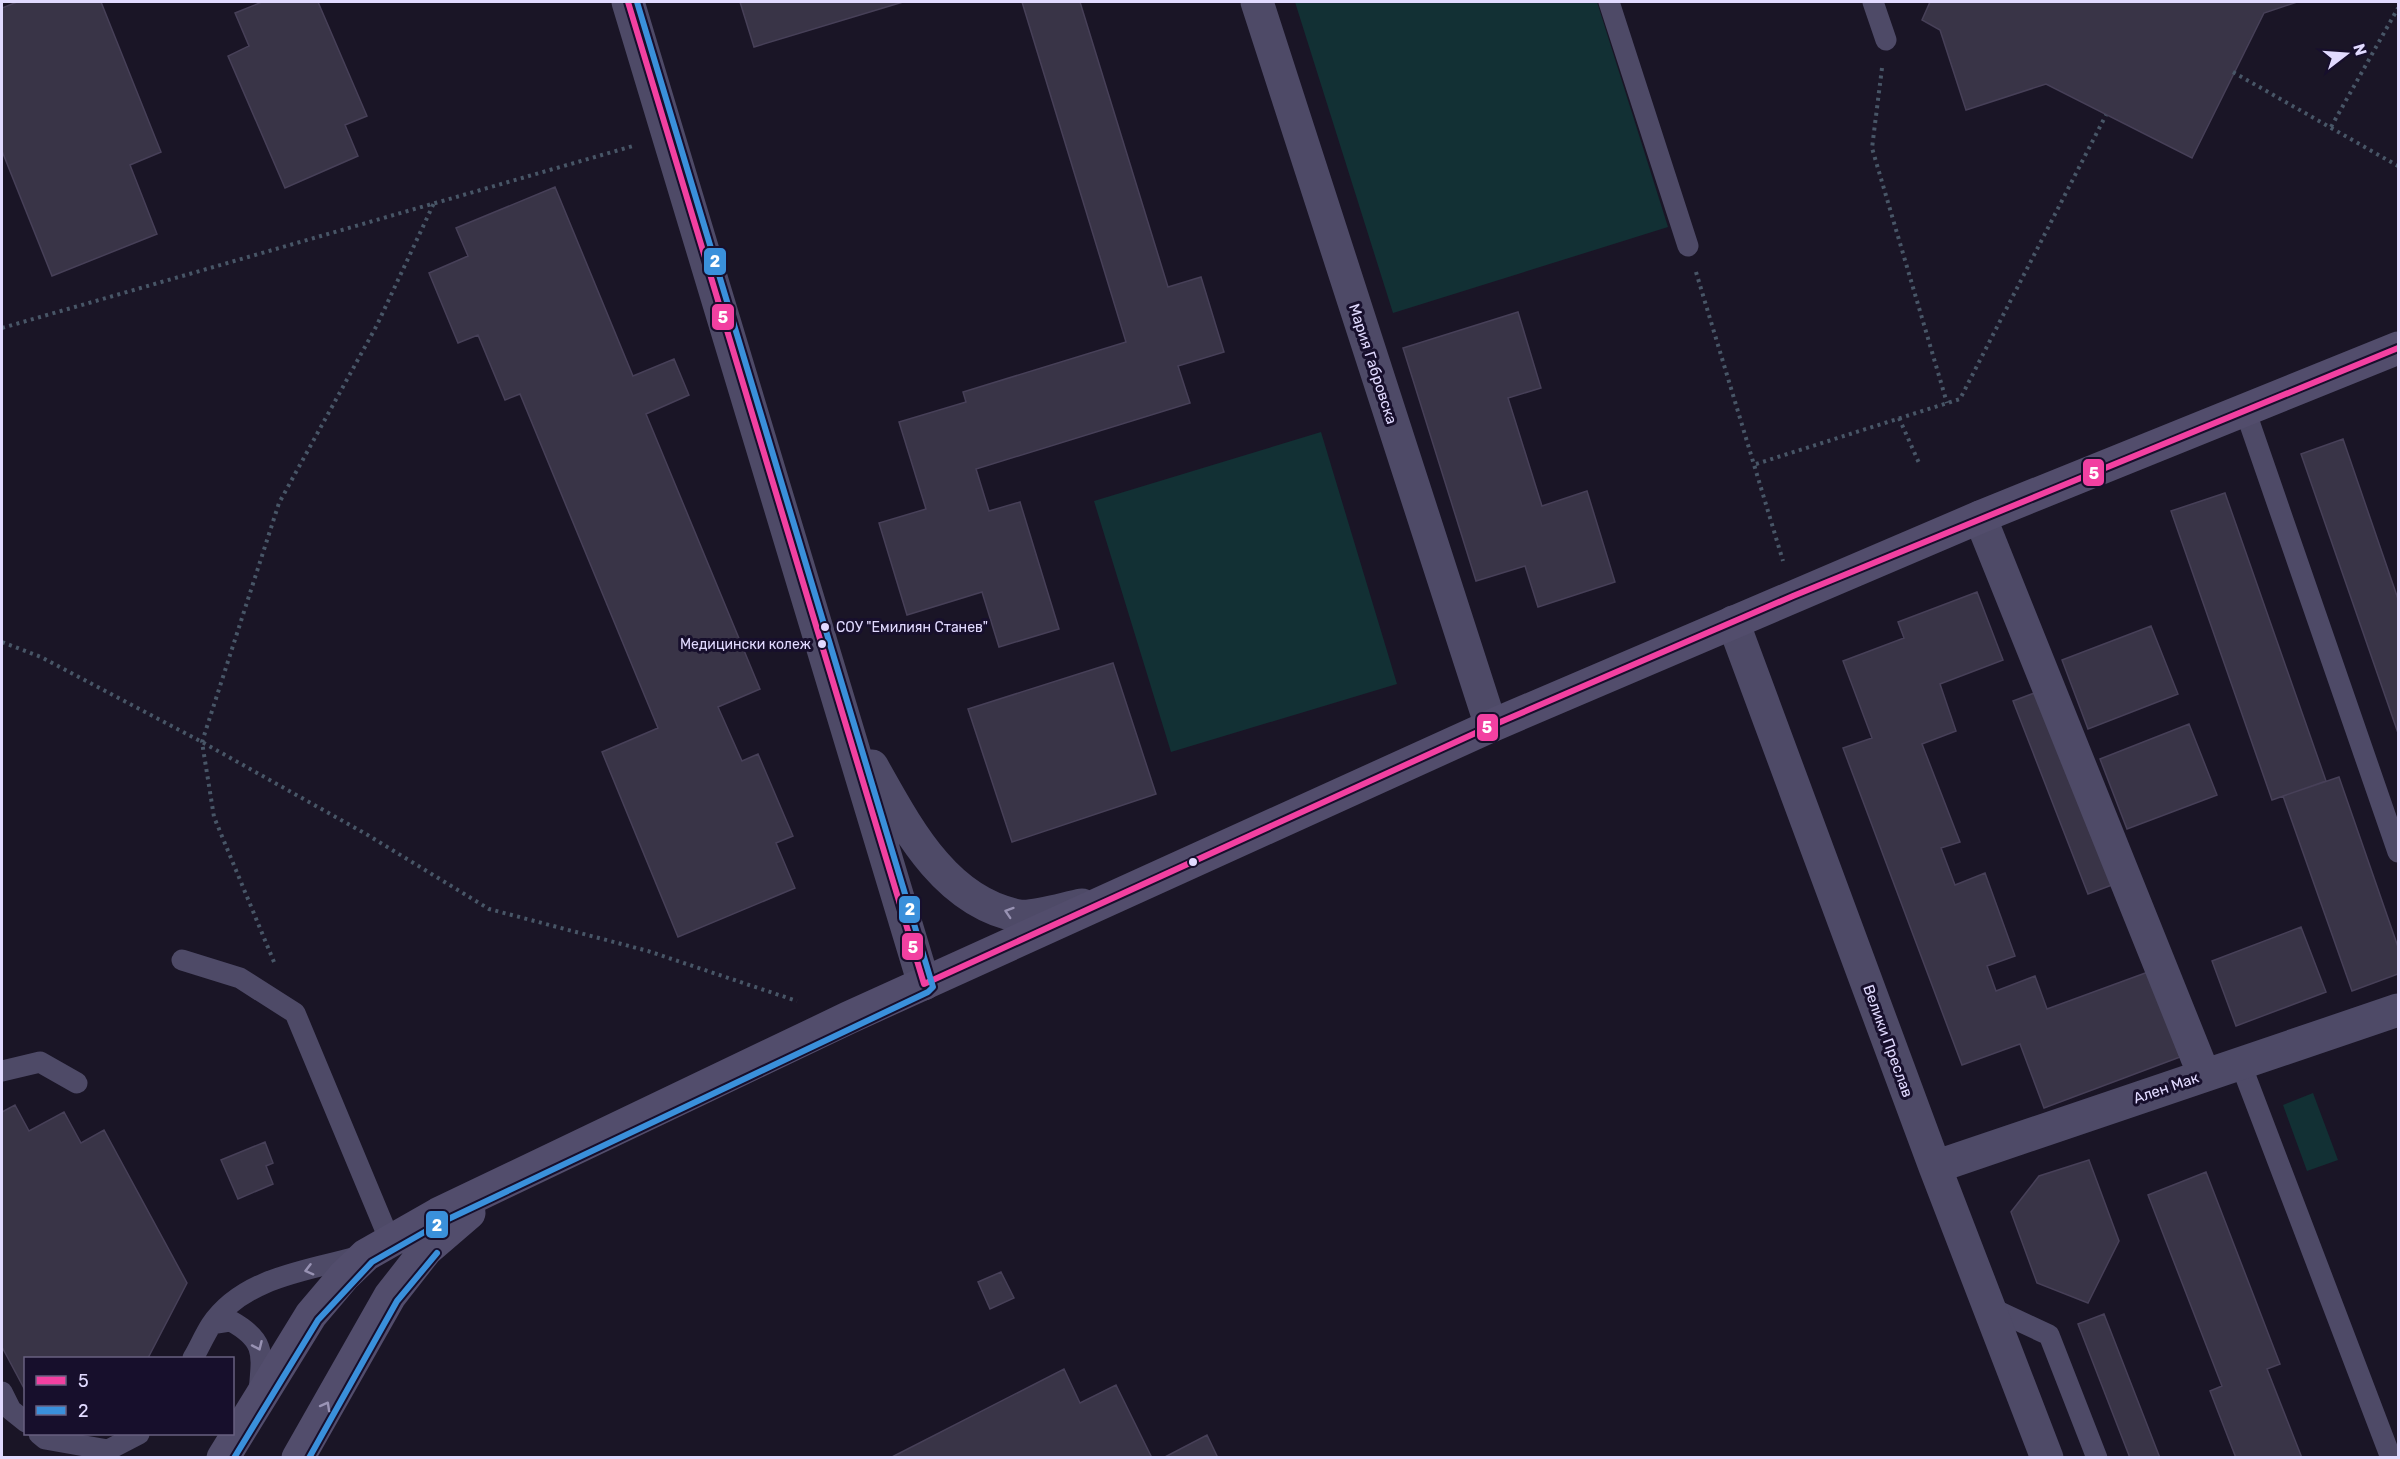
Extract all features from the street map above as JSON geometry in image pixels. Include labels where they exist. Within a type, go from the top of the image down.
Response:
[{"type":"main road","points":[[223,1458],[311,1315],[378,1248],[438,1214],[848,1018],[1491,726],[1980,517],[2398,348]]},
{"type":"main road","points":[[298,1458],[371,1326],[407,1272],[426,1250],[508,1180]]},
{"type":"street","points":[[628,2],[924,984]]},
{"type":"street","name":"Мария Габровска","points":[[1257,2],[1491,726]]},
{"type":"street","points":[[1980,517],[2204,1075]]},
{"type":"street","name":"Велики Преслав","points":[[1733,622],[1935,1167],[2047,1458]]},
{"type":"street","points":[[843,715],[909,832],[943,874],[988,906],[1021,916],[1107,900]]},
{"type":"street","name":"Ален Мак","points":[[1935,1167],[2398,1010]]},
{"type":"lane","points":[[1610,2],[1688,246]]},
{"type":"lane","points":[[1874,2],[1886,40]]},
{"type":"lane","points":[[2245,410],[2398,852]]},
{"type":"lane","points":[[182,960],[240,978],[295,1013],[378,1248],[265,1283],[240,1297],[212,1324],[194,1357]]},
{"type":"lane","points":[[2,1071],[40,1062],[77,1083]]},
{"type":"lane","points":[[2240,1062],[2391,1458]]},
{"type":"lane","points":[[1989,1307],[2049,1335],[2097,1458]]},
{"type":"lane","points":[[212,1324],[231,1322],[247,1330],[256,1340],[262,1353],[259,1402]]},
{"type":"lane","points":[[2,1392],[11,1410],[24,1420]]},
{"type":"lane","points":[[40,1435],[45,1439],[108,1450],[137,1435]]},
{"type":"path","points":[[2331,127],[2398,5]]},
{"type":"path","points":[[1886,40],[1872,148],[1947,403]]},
{"type":"path","points":[[2233,72],[2398,166]]},
{"type":"path","points":[[1756,464],[1960,399],[2106,116]]},
{"type":"path","points":[[2,328],[668,136]]},
{"type":"path","points":[[295,1013],[214,817],[202,742],[279,504],[377,325],[434,203]]},
{"type":"path","points":[[1688,246],[1756,464],[1793,596]]},
{"type":"path","points":[[1899,418],[1919,464]]},
{"type":"path","points":[[2,642],[41,657],[202,742],[366,834],[489,909],[648,951],[848,1018]]},
{"type":"green space","points":[[1295,2],[1597,2],[1668,227],[1393,313]]},
{"type":"green space","points":[[1321,432],[1397,684],[1171,752],[1094,501]]},
{"type":"green space","points":[[2313,1093],[2338,1160],[2307,1171],[2283,1105]]},
{"type":"building","points":[[17,2],[101,2],[161,152],[130,165],[157,234],[52,276],[2,151],[2,8]]},
{"type":"building","points":[[262,2],[318,2],[367,116],[345,125],[358,156],[285,188],[228,56],[249,46],[235,13]]},
{"type":"building","points":[[740,2],[903,2],[754,47]]},
{"type":"building","points":[[1022,2],[1080,2],[1168,287],[1201,277],[1224,352],[1178,366],[1190,403],[976,469],[989,511],[1020,502],[1059,629],[999,647],[982,592],[907,615],[879,523],[926,509],[899,422],[966,402],[963,392],[1126,342]]},
{"type":"building","points":[[1930,2],[2297,2],[2264,13],[2192,158],[2046,84],[1966,110],[1940,30],[1922,20]]},
{"type":"building","points":[[555,187],[633,376],[674,359],[689,395],[646,414],[760,689],[718,707],[742,761],[758,754],[793,836],[776,843],[795,888],[678,937],[602,752],[658,728],[520,394],[505,400],[478,335],[458,343],[429,273],[468,256],[456,228]]},
{"type":"building","points":[[1518,312],[1541,388],[1508,398],[1542,506],[1587,491],[1615,582],[1538,607],[1525,566],[1476,581],[1403,348]]},
{"type":"building","points":[[2343,439],[2398,599],[2398,733],[2301,454]]},
{"type":"building","points":[[2225,493],[2326,781],[2272,800],[2171,511]]},
{"type":"building","points":[[1977,592],[2003,660],[1940,684],[1956,731],[1922,744],[1960,842],[1941,848],[1955,885],[1985,873],[2015,956],[1987,966],[1996,991],[2035,976],[2047,1009],[2148,972],[2180,1057],[2044,1108],[2020,1044],[1962,1065],[1843,748],[1872,738],[1843,661],[1904,638],[1898,622]]},
{"type":"building","points":[[2151,626],[2178,694],[2088,729],[2062,660]]},
{"type":"building","points":[[1113,663],[1156,794],[1012,842],[968,709]]},
{"type":"building","points":[[2045,689],[2120,882],[2088,894],[2013,701]]},
{"type":"building","points":[[2189,724],[2217,795],[2127,829],[2100,759]]},
{"type":"building","points":[[2339,777],[2398,947],[2398,974],[2352,991],[2283,796]]},
{"type":"building","points":[[2301,927],[2326,992],[2236,1026],[2212,961]]},
{"type":"building","points":[[15,1105],[29,1131],[64,1112],[81,1143],[104,1130],[187,1283],[149,1357],[24,1357],[24,1388],[2,1347],[2,1112]]},
{"type":"building","points":[[265,1142],[273,1163],[266,1166],[273,1184],[238,1199],[221,1160]]},
{"type":"building","points":[[2089,1160],[2119,1241],[2088,1303],[2037,1283],[2011,1212],[2039,1176]]},
{"type":"building","points":[[2206,1172],[2280,1364],[2267,1369],[2302,1458],[2236,1458],[2210,1391],[2222,1386],[2148,1195]]},
{"type":"building","points":[[1001,1272],[1014,1298],[990,1309],[978,1282]]},
{"type":"building","points":[[2104,1314],[2160,1458],[2130,1458],[2078,1324]]},
{"type":"building","points":[[1064,1369],[1080,1403],[1116,1385],[1152,1458],[890,1458]]},
{"type":"building","points":[[1207,1435],[1218,1458],[1163,1458]]},
{"type":"transit line","name":"5","points":[[628,2],[924,984],[1491,726],[1793,596],[2398,348]]},
{"type":"transit line","name":"2","points":[[234,1458],[318,1320],[372,1262],[442,1222],[928,992],[933,987],[637,2]]},
{"type":"transit line","name":"2","points":[[309,1458],[397,1301],[437,1253]]},
{"type":"place","name":"СОУ \"Емилиян Станев\"","points":[[825,627]]},
{"type":"place","name":"Медицински колеж","points":[[822,644]]}]
